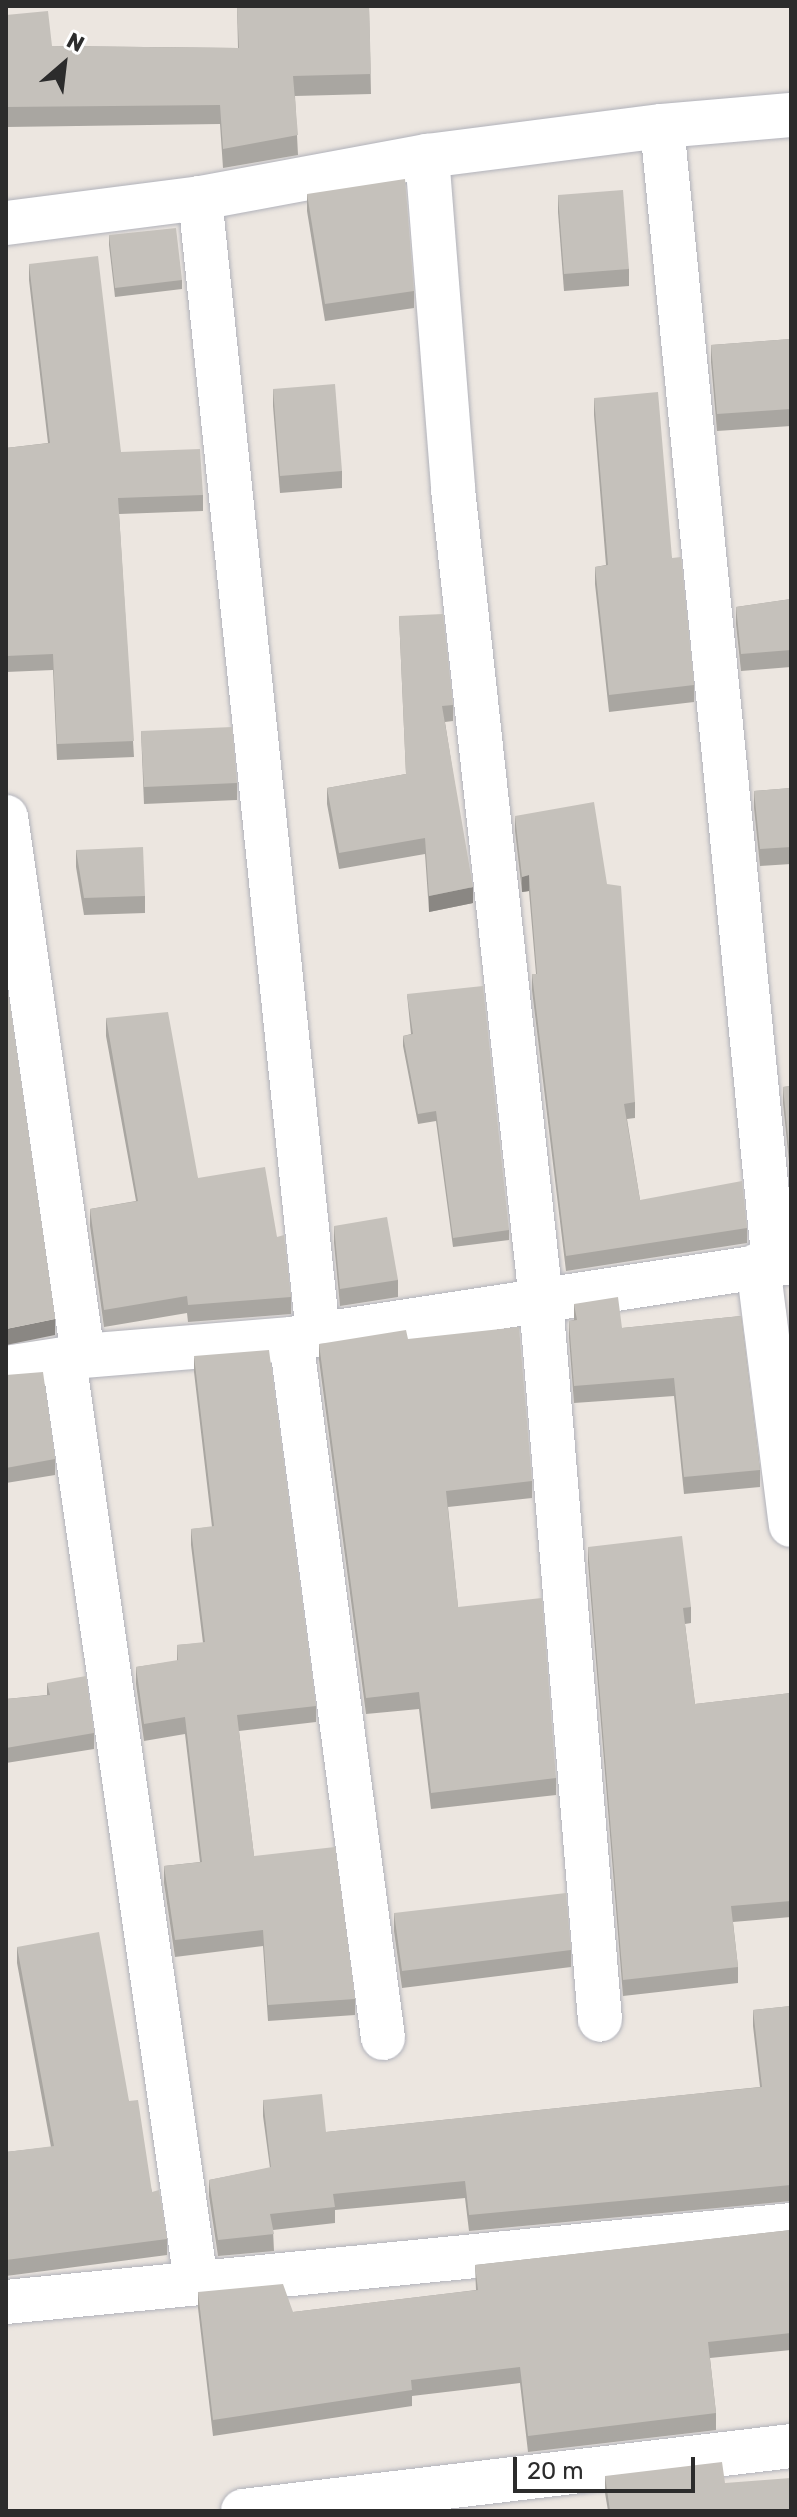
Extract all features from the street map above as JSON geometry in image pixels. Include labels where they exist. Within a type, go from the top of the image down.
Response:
[{"type":"street","points":[[6,223],[200,198],[427,156],[662,126],[791,115]]},
{"type":"street","points":[[662,126],[774,1264],[791,1525]]},
{"type":"street","points":[[427,156],[453,489],[541,1301],[600,2020]]},
{"type":"street","points":[[200,198],[305,1337],[383,2038]]},
{"type":"street","points":[[6,817],[73,1358],[196,2282]]},
{"type":"street","points":[[6,1368],[73,1358],[305,1337],[774,1264]]},
{"type":"street","points":[[6,2302],[791,2225]]},
{"type":"street","points":[[243,2511],[791,2446]]},
{"type":"building","points":[[237,6],[369,6],[371,74],[293,76],[298,135],[223,149],[220,105],[6,107],[6,15],[48,11],[52,46],[239,48]]},
{"type":"building","points":[[405,179],[414,291],[325,304],[307,194]]},
{"type":"building","points":[[623,190],[629,269],[564,274],[558,195]]},
{"type":"building","points":[[176,228],[182,280],[115,288],[109,235]]},
{"type":"building","points":[[98,256],[121,452],[200,449],[203,495],[118,498],[134,741],[57,744],[53,654],[6,656],[6,448],[50,443],[29,264]]},
{"type":"building","points":[[791,339],[791,409],[717,414],[711,345]]},
{"type":"building","points":[[335,384],[342,471],[280,476],[273,389]]},
{"type":"building","points":[[658,392],[672,558],[681,557],[694,685],[609,695],[595,567],[608,565],[594,398]]},
{"type":"building","points":[[791,599],[791,650],[741,654],[736,607]]},
{"type":"building","points":[[443,614],[453,705],[442,706],[473,887],[429,896],[425,838],[339,853],[327,788],[406,774],[399,616]]},
{"type":"building","points":[[232,727],[237,783],[144,787],[141,731]]},
{"type":"building","points":[[791,788],[791,847],[760,849],[754,791]]},
{"type":"building","points":[[594,802],[607,884],[621,886],[635,1102],[624,1104],[640,1200],[742,1181],[747,1228],[566,1256],[532,974],[537,974],[529,875],[522,877],[515,816]]},
{"type":"building","points":[[143,847],[145,896],[84,898],[76,850]]},
{"type":"building","points":[[6,978],[55,1319],[6,1329]]},
{"type":"building","points":[[483,986],[509,1230],[453,1238],[436,1111],[418,1114],[403,1036],[413,1034],[407,994]]},
{"type":"building","points":[[168,1012],[198,1178],[265,1167],[277,1237],[284,1235],[291,1297],[188,1305],[187,1296],[104,1310],[90,1209],[138,1201],[106,1018]]},
{"type":"building","points":[[791,1086],[791,1167],[783,1087]]},
{"type":"building","points":[[387,1217],[398,1280],[340,1289],[334,1226]]},
{"type":"building","points":[[618,1297],[622,1328],[741,1316],[760,1470],[684,1477],[674,1378],[574,1386],[569,1321],[577,1320],[574,1304]]},
{"type":"building","points":[[519,1327],[532,1481],[446,1491],[458,1607],[542,1598],[556,1778],[431,1793],[419,1692],[366,1698],[319,1344],[406,1330],[408,1339]]},
{"type":"building","points":[[269,1350],[316,1706],[237,1715],[254,1856],[335,1847],[355,1999],[268,2005],[263,1930],[175,1940],[164,1866],[202,1862],[185,1717],[144,1724],[136,1667],[178,1660],[177,1645],[205,1642],[191,1529],[214,1526],[194,1356]]},
{"type":"building","points":[[43,1372],[55,1459],[6,1468],[6,1375]]},
{"type":"building","points":[[682,1536],[691,1607],[683,1608],[695,1704],[791,1693],[791,1901],[731,1906],[738,1967],[623,1980],[588,1547]]},
{"type":"building","points":[[86,1676],[94,1733],[6,1748],[6,1699],[50,1695],[47,1683]]},
{"type":"building","points":[[566,1893],[571,1950],[402,1971],[394,1913]]},
{"type":"building","points":[[99,1932],[129,2101],[138,2100],[152,2192],[159,2190],[167,2239],[6,2260],[6,2152],[54,2146],[17,1947]]},
{"type":"building","points":[[791,2006],[791,2185],[469,2215],[465,2181],[333,2194],[335,2207],[270,2214],[274,2234],[218,2240],[209,2180],[271,2167],[263,2100],[322,2094],[326,2132],[762,2087],[753,2010]]},
{"type":"building","points":[[791,2230],[791,2333],[708,2342],[716,2413],[528,2436],[520,2367],[411,2380],[412,2390],[213,2420],[198,2292],[283,2284],[293,2312],[478,2290],[475,2265]]},
{"type":"building","points":[[722,2462],[725,2483],[791,2478],[791,2511],[610,2511],[605,2476]]}]
